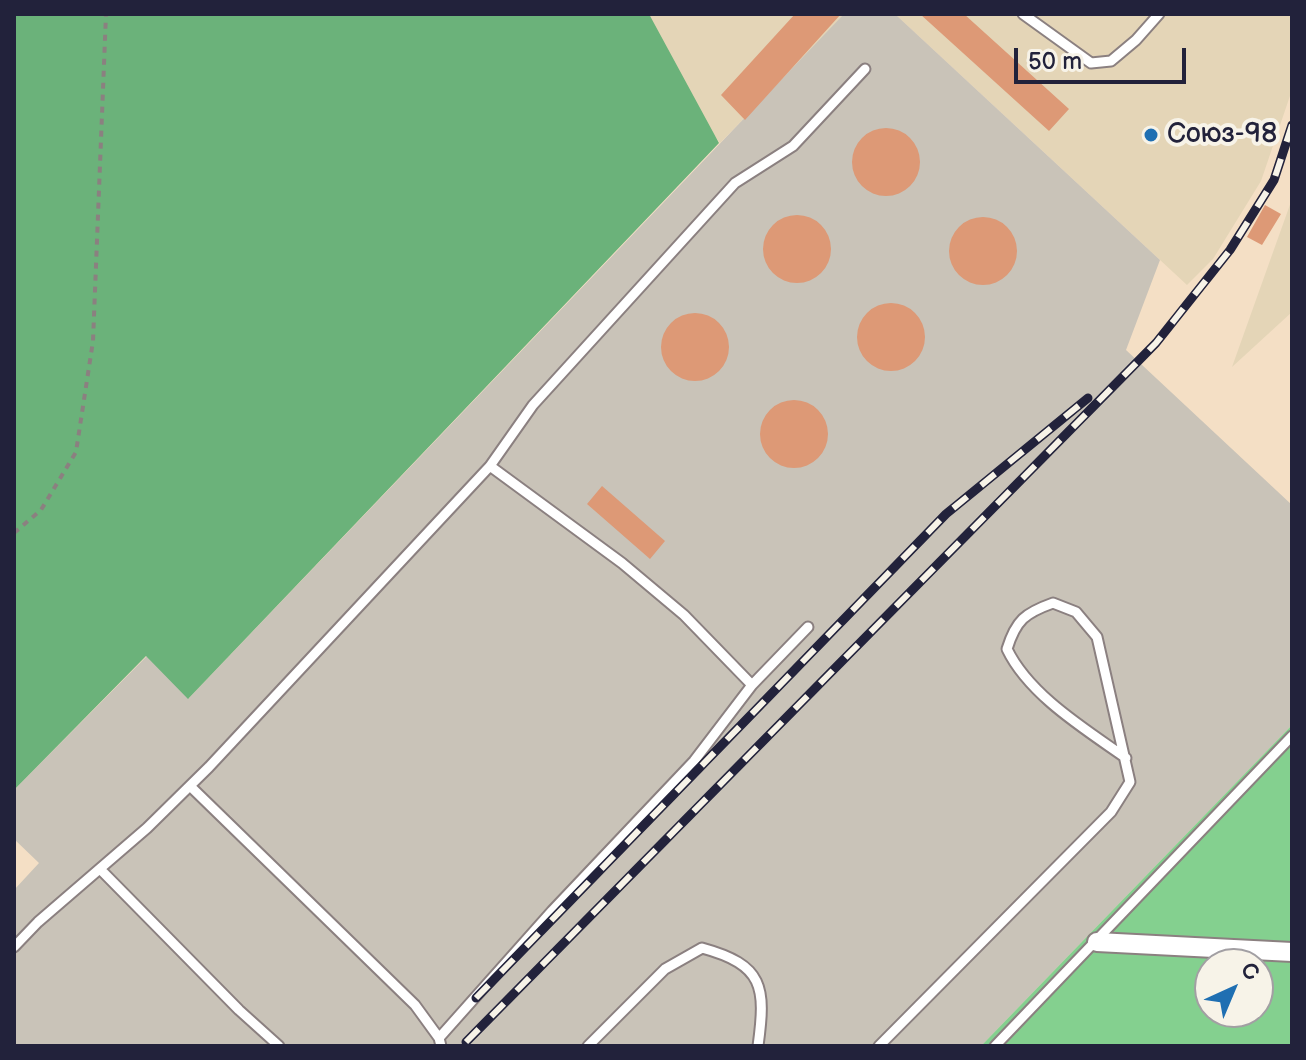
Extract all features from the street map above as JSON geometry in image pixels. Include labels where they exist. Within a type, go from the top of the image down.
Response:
[{"type":"street","points":[[1097,942],[1292,952]]},
{"type":"lane","points":[[1023,14],[1091,63],[1111,61],[1136,40],[1159,14]]},
{"type":"lane","points":[[14,947],[190,786],[490,466],[533,405],[735,183],[793,146],[865,69]]},
{"type":"lane","points":[[490,466],[622,563],[684,615],[752,685]]},
{"type":"lane","points":[[879,1046],[1111,812],[1130,782],[1126,758],[1097,637],[1076,612],[1053,603],[1030,611],[1013,629],[1007,649],[1017,670],[1074,722],[1126,758]]},
{"type":"lane","points":[[190,786],[415,1005],[440,1042],[552,911],[694,761],[752,685],[808,627]]},
{"type":"lane","points":[[995,1046],[1292,736]]},
{"type":"lane","points":[[100,869],[239,1010],[279,1046]]},
{"type":"lane","points":[[588,1046],[665,969],[702,948],[730,955],[756,978],[764,1005],[758,1046]]},
{"type":"path","points":[[14,533],[41,510],[76,452],[93,341],[106,14]]},
{"type":"shaded area","points":[[642,14],[845,14],[720,143],[679,85]]},
{"type":"shaded area","points":[[844,14],[895,14],[1160,260],[1126,350],[1292,505],[1292,725],[981,1046],[14,1046],[14,890],[39,863],[14,839],[14,790],[147,656],[189,698]]},
{"type":"shaded area","name":"Союз-98","points":[[895,14],[1292,14],[1292,90],[1261,181],[1213,259],[1187,285]]},
{"type":"shaded area","points":[[1292,199],[1292,312],[1232,367]]},
{"type":"green space","points":[[14,14],[649,14],[719,143],[188,699],[146,656],[14,790]]},
{"type":"green space","points":[[1292,725],[1292,1046],[981,1046]]},
{"type":"building","points":[[795,14],[841,14],[745,120],[721,95]]},
{"type":"building","points":[[920,14],[964,14],[1069,109],[1049,131]]},
{"type":"building","points":[[886,128],[910,138],[920,162],[910,186],[886,196],[862,186],[852,162],[862,138]]},
{"type":"building","points":[[1265,205],[1281,214],[1262,245],[1247,237]]},
{"type":"building","points":[[797,215],[821,225],[831,249],[821,273],[797,283],[773,273],[763,249],[773,225]]},
{"type":"building","points":[[983,217],[1007,227],[1017,251],[1007,275],[983,285],[959,275],[949,251],[959,227]]},
{"type":"building","points":[[891,303],[915,313],[925,337],[915,361],[891,371],[867,361],[857,337],[867,313]]},
{"type":"building","points":[[695,313],[719,323],[729,347],[719,371],[695,381],[671,371],[661,347],[671,323]]},
{"type":"building","points":[[794,400],[818,410],[828,434],[818,458],[794,468],[770,458],[760,434],[770,410]]},
{"type":"building","points":[[602,486],[665,541],[650,559],[587,504]]},
{"type":"railway","points":[[466,1042],[1156,343],[1230,250],[1274,180],[1292,125]]},
{"type":"railway","points":[[476,998],[946,514],[1088,398]]},
{"type":"place","name":"Союз-98","points":[[1151,135]]}]
